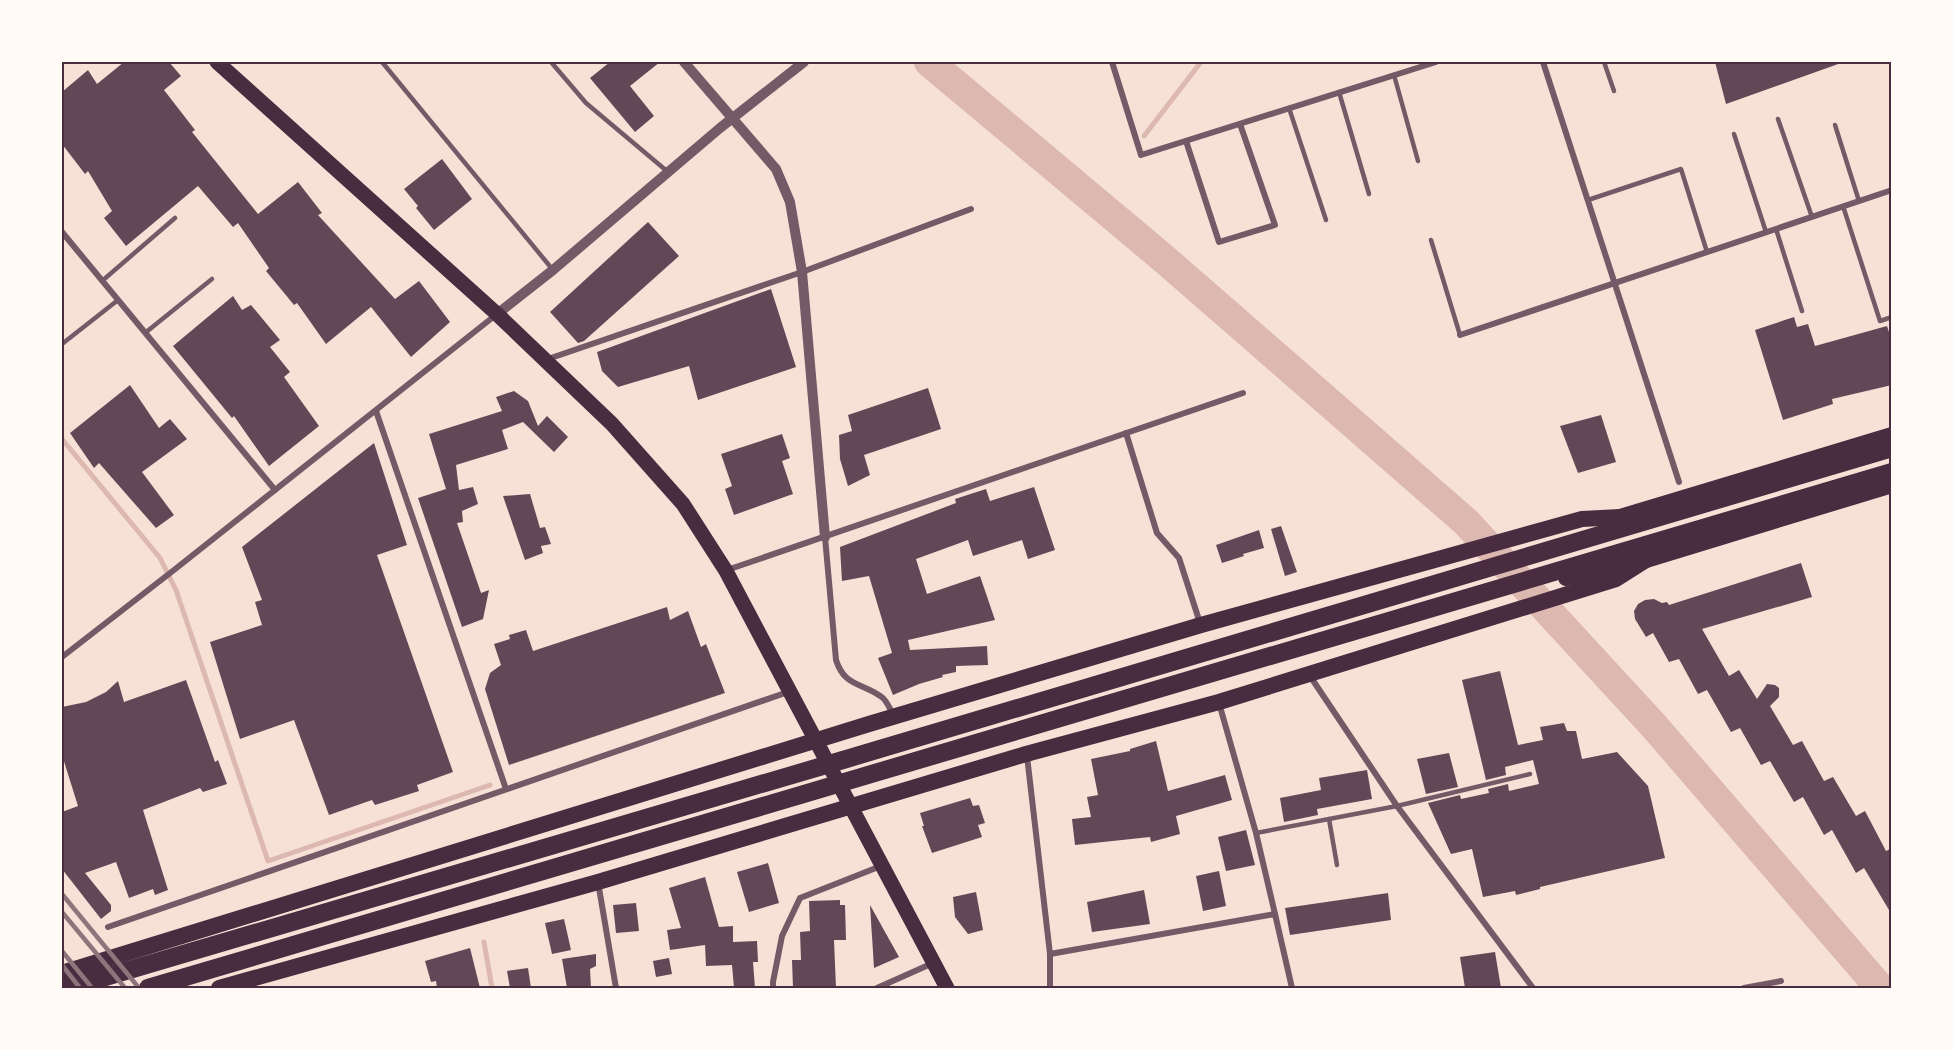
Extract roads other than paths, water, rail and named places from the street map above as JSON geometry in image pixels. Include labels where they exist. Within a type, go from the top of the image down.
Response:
[{"type":"highway","points":[[886,741],[1565,539],[1620,517],[1892,435]]},
{"type":"highway","points":[[68,988],[1892,448]]},
{"type":"highway","points":[[148,988],[1892,472]]},
{"type":"highway","points":[[900,772],[1581,573],[1646,560],[1892,485]]},
{"type":"highway","points":[[62,973],[815,740],[1201,625],[1582,519],[1620,517]]},
{"type":"highway","points":[[219,988],[598,882],[1026,754],[1219,702],[1616,579],[1646,560]]},
{"type":"highway","points":[[62,984],[773,773]]},
{"type":"highway","points":[[175,988],[788,807]]},
{"type":"main road","points":[[217,62],[497,314],[612,424],[683,504],[726,571],[947,988]]},
{"type":"street","points":[[684,62],[776,169],[790,202],[802,272],[836,660],[840,672],[847,679],[873,691],[885,700],[895,717]]},
{"type":"street","points":[[62,657],[553,270],[731,118],[804,62]]},
{"type":"street","points":[[1112,62],[1141,155],[1436,62]]},
{"type":"street","points":[[1543,62],[1679,482]]},
{"type":"street","points":[[1186,141],[1219,242],[1275,225],[1240,124]]},
{"type":"street","points":[[1460,335],[1892,190]]},
{"type":"street","points":[[545,360],[802,272],[971,209]]},
{"type":"street","points":[[62,232],[275,490]]},
{"type":"street","points":[[726,571],[1243,393]]},
{"type":"street","points":[[376,411],[506,789]]},
{"type":"street","points":[[1126,433],[1157,533],[1179,558],[1201,625]]},
{"type":"street","points":[[1309,675],[1397,806],[1533,988]]},
{"type":"street","points":[[108,927],[789,691]]},
{"type":"street","points":[[1219,702],[1256,833],[1292,988]]},
{"type":"street","points":[[1026,754],[1050,954],[1050,988]]},
{"type":"street","points":[[773,988],[782,936],[800,898],[882,866]]},
{"type":"street","points":[[598,882],[616,988]]},
{"type":"street","points":[[1050,954],[1275,914]]},
{"type":"street","points":[[877,988],[934,962]]},
{"type":"street","points":[[1744,988],[1780,981]]},
{"type":"lane","points":[[382,62],[553,270]]},
{"type":"lane","points":[[551,62],[586,103],[668,172]]},
{"type":"lane","points":[[1604,62],[1614,91]]},
{"type":"lane","points":[[1394,75],[1418,161]]},
{"type":"lane","points":[[1339,92],[1369,194]]},
{"type":"lane","points":[[1289,108],[1326,219]]},
{"type":"lane","points":[[1778,119],[1812,217]]},
{"type":"lane","points":[[1835,125],[1859,201]]},
{"type":"lane","points":[[1734,134],[1766,232]]},
{"type":"lane","points":[[1588,200],[1681,169],[1707,252]]},
{"type":"lane","points":[[1843,206],[1880,321],[1892,317]]},
{"type":"lane","points":[[102,281],[175,218]]},
{"type":"lane","points":[[1776,229],[1802,311]]},
{"type":"lane","points":[[1431,240],[1460,335]]},
{"type":"lane","points":[[145,333],[212,279]]},
{"type":"lane","points":[[62,344],[118,300]]},
{"type":"lane","points":[[1256,833],[1397,806],[1530,774]]},
{"type":"lane","points":[[1329,819],[1337,865]]},
{"type":"lane","points":[[1780,981],[1782,988]]},
{"type":"waterway","points":[[929,62],[1163,258],[1466,522],[1654,726],[1880,988]]},
{"type":"waterway","points":[[1144,136],[1201,62]]},
{"type":"waterway","points":[[1087,195],[1095,187]]},
{"type":"waterway","points":[[62,439],[160,558],[176,590],[268,861],[490,785]]},
{"type":"waterway","points":[[484,942],[492,988]]},
{"type":"railway","points":[[62,894],[139,988]]},
{"type":"railway","points":[[62,912],[125,988]]},
{"type":"railway","points":[[62,951],[92,988]]},
{"type":"railway","points":[[62,965],[80,988]]}]
